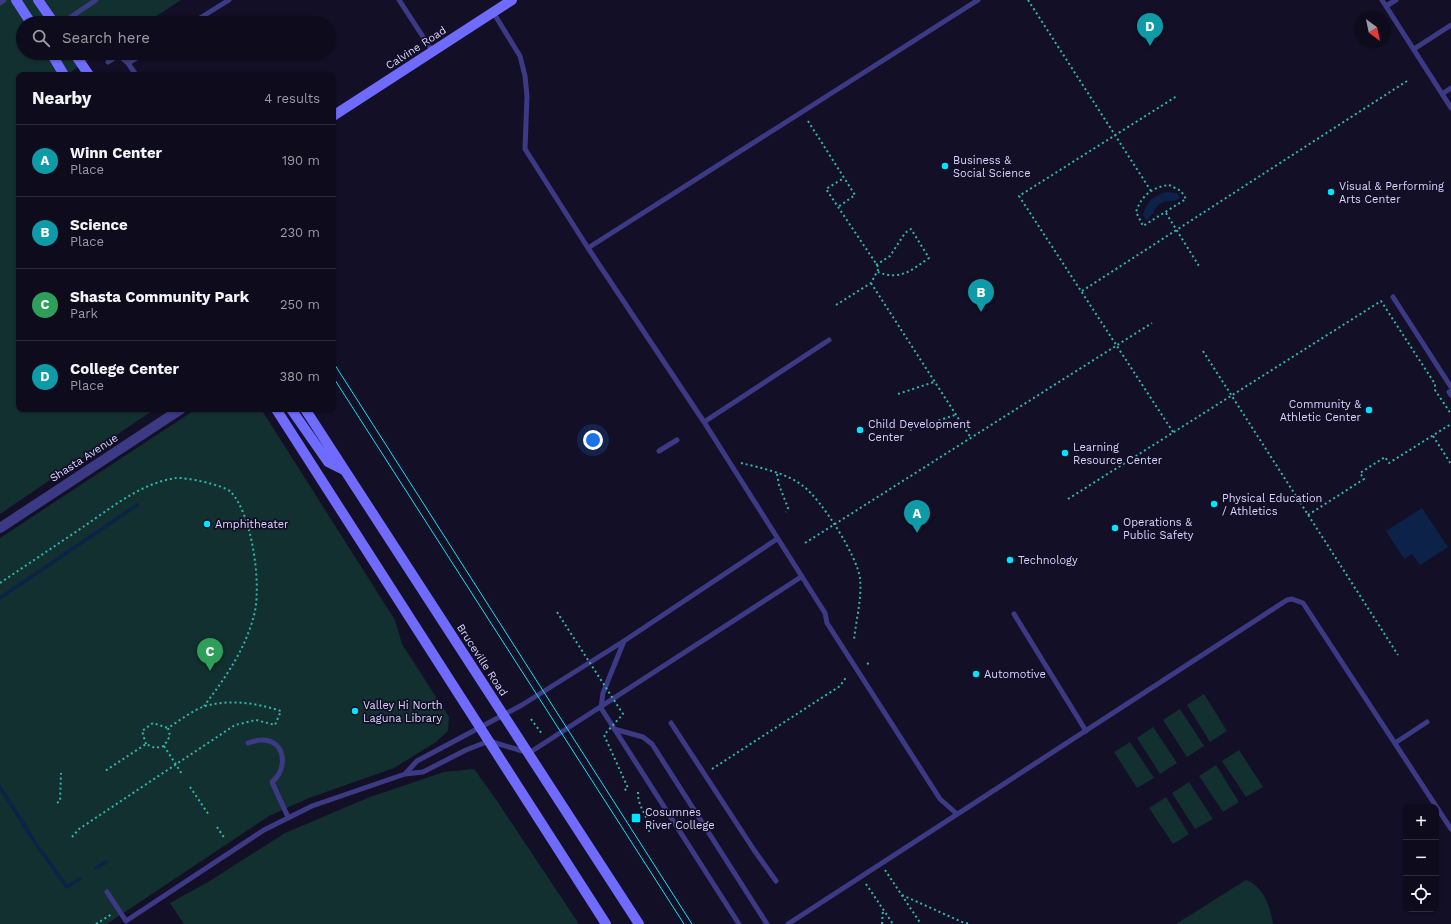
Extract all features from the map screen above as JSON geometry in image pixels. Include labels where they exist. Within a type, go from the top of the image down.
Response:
[{"type":"main road","points":[[16,0],[27,16]]},
{"type":"main road","points":[[38,0],[49,16]]},
{"type":"main road","name":"Calvine Road","points":[[336,114],[512,0]]},
{"type":"main road","points":[[55,60],[62,72]]},
{"type":"main road","points":[[79,60],[87,72]]},
{"type":"main road","points":[[278,412],[606,924]]},
{"type":"main road","points":[[293,412],[328,462],[344,470]]},
{"type":"main road","name":"Bruceville Road","points":[[307,412],[639,924]]},
{"type":"street","name":"Shasta Avenue","points":[[0,528],[176,412]]},
{"type":"lane","points":[[0,3],[4,0]]},
{"type":"lane","points":[[72,16],[96,0]]},
{"type":"lane","points":[[203,16],[229,0]]},
{"type":"lane","points":[[399,0],[433,52]]},
{"type":"lane","points":[[588,248],[978,0]]},
{"type":"lane","points":[[1382,0],[1451,108]]},
{"type":"lane","points":[[1386,6],[1396,0]]},
{"type":"lane","points":[[493,12],[520,56],[525,76],[527,96],[525,149],[588,248],[704,422],[825,613],[827,623],[940,799],[957,814]]},
{"type":"lane","points":[[1414,49],[1451,25]]},
{"type":"lane","points":[[125,60],[134,72]]},
{"type":"lane","points":[[128,63],[133,60]]},
{"type":"lane","points":[[1442,94],[1451,88]]},
{"type":"lane","points":[[1393,298],[1451,387]]},
{"type":"lane","points":[[704,422],[829,340]]},
{"type":"lane","points":[[1451,391],[1449,392],[1451,395]]},
{"type":"lane","points":[[659,451],[677,440]]},
{"type":"lane","points":[[405,774],[417,761],[504,715],[624,641],[777,539]]},
{"type":"lane","points":[[107,892],[126,921],[264,830],[312,806],[405,774],[422,772],[466,750],[489,741],[529,753],[601,708],[801,577]]},
{"type":"lane","points":[[788,924],[1287,600],[1292,599],[1304,603],[1451,829]]},
{"type":"lane","points":[[1014,614],[1086,731]]},
{"type":"lane","points":[[624,641],[603,693],[601,708],[739,924]]},
{"type":"lane","points":[[1395,743],[1427,722]]},
{"type":"lane","points":[[671,723],[776,881]]},
{"type":"lane","points":[[614,729],[643,737],[652,744],[767,924]]},
{"type":"lane","points":[[248,743],[261,740],[267,741],[278,748],[283,760],[281,773],[272,782],[288,817]]},
{"type":"path","points":[[1028,0],[1151,191]]},
{"type":"path","points":[[1082,291],[1407,81]]},
{"type":"path","points":[[1173,432],[1019,196],[1177,96]]},
{"type":"path","points":[[808,121],[856,196],[838,207]]},
{"type":"path","points":[[836,305],[871,283],[878,272],[876,265],[826,189],[844,178]]},
{"type":"path","points":[[1169,185],[1180,191],[1186,199],[1143,226],[1136,212],[1142,199],[1151,191],[1169,185]]},
{"type":"path","points":[[1166,213],[1199,266]]},
{"type":"path","points":[[876,265],[890,256],[905,233],[911,229],[929,258],[902,275],[885,275],[878,272]]},
{"type":"path","points":[[871,283],[971,438]]},
{"type":"path","points":[[1068,500],[1381,301],[1435,384],[1435,390],[1451,414]]},
{"type":"path","points":[[805,543],[1152,323]]},
{"type":"path","points":[[1203,351],[1398,656]]},
{"type":"path","points":[[898,394],[934,382]]},
{"type":"path","points":[[910,430],[955,415]]},
{"type":"path","points":[[1308,515],[1364,479],[1360,473],[1385,457],[1389,463],[1451,424]]},
{"type":"path","points":[[1433,436],[1451,464]]},
{"type":"path","points":[[740,463],[777,474],[803,486],[815,497],[834,525],[852,554],[860,578],[854,640]]},
{"type":"path","points":[[777,474],[779,485],[788,508],[786,512]]},
{"type":"path","points":[[0,583],[118,503],[151,485],[177,478],[212,484],[230,490],[238,502],[254,552],[258,581],[255,611],[232,668],[204,706],[168,728],[153,723],[146,726],[142,731],[146,744],[155,748],[164,746],[170,736],[168,728]]},
{"type":"path","points":[[556,612],[623,714],[604,735],[628,788],[624,792]]},
{"type":"path","points":[[711,770],[840,686],[847,676]]},
{"type":"path","points":[[72,837],[79,829],[242,722],[256,720],[275,725],[281,711],[264,705],[246,702],[204,706]]},
{"type":"path","points":[[531,719],[542,734]]},
{"type":"path","points":[[105,771],[146,744]]},
{"type":"path","points":[[164,746],[182,774]]},
{"type":"path","points":[[57,803],[60,801],[61,773]]},
{"type":"path","points":[[190,787],[209,815]]},
{"type":"path","points":[[638,792],[639,806],[648,823],[649,832]]},
{"type":"path","points":[[217,827],[225,839]]},
{"type":"path","points":[[881,863],[921,924]]},
{"type":"path","points":[[861,876],[893,924]]},
{"type":"path","points":[[902,895],[966,924]]},
{"type":"path","points":[[882,924],[883,908]]},
{"type":"path","points":[[96,924],[112,914]]},
{"type":"path","points":[[961,923],[970,924]]},
{"type":"green space","points":[[0,0],[181,0],[157,16],[16,16],[16,60],[89,60],[71,72],[16,72],[16,412],[151,412],[0,514]]},
{"type":"green space","points":[[191,412],[263,412],[395,620],[402,644],[449,717],[448,731],[436,742],[394,768],[309,798],[269,816],[107,924],[0,924],[0,538]]},
{"type":"green space","points":[[1204,694],[1227,731],[1210,742],[1187,705]]},
{"type":"green space","points":[[1180,709],[1204,746],[1187,757],[1163,720]]},
{"type":"green space","points":[[1153,727],[1177,763],[1160,774],[1137,738]]},
{"type":"green space","points":[[1130,742],[1154,778],[1137,788],[1114,752]]},
{"type":"green space","points":[[1239,750],[1263,787],[1246,797],[1222,761]]},
{"type":"green space","points":[[1216,765],[1239,802],[1223,812],[1199,776]]},
{"type":"green space","points":[[474,769],[579,924],[184,924],[170,903],[208,882],[285,833],[370,797],[444,772]]},
{"type":"green space","points":[[1189,782],[1213,819],[1195,829],[1172,793]]},
{"type":"green space","points":[[1166,797],[1189,834],[1173,844],[1149,808]]},
{"type":"green space","points":[[1246,880],[1262,892],[1268,904],[1273,924],[1176,924]]},
{"type":"water","points":[[1167,192],[1177,193],[1180,198],[1161,203],[1146,220],[1143,215],[1148,203],[1154,197]]},
{"type":"water","points":[[1422,508],[1448,547],[1420,565],[1412,554],[1404,559],[1386,531]]},
{"type":"waterway","points":[[0,598],[137,505]]},
{"type":"waterway","points":[[0,787],[36,844],[67,887],[80,879]]},
{"type":"waterway","points":[[96,868],[106,862]]},
{"type":"tram line","points":[[336,367],[692,924]]},
{"type":"tram line","points":[[336,382],[684,924]]},
{"type":"place","name":"College Center","points":[[1150,46]]},
{"type":"place","name":"Business & Social Science","points":[[945,166]]},
{"type":"place","name":"Visual & Performing Arts Center","points":[[1331,192]]},
{"type":"place","name":"Science","points":[[981,312]]},
{"type":"place","name":"Community & Athletic Center","points":[[1369,410]]},
{"type":"place","name":"Child Development Center","points":[[860,430]]},
{"type":"place","name":"Learning Resource Center","points":[[1065,453]]},
{"type":"place","name":"Physical Education / Athletics","points":[[1214,504]]},
{"type":"place","name":"Amphitheater","points":[[207,524]]},
{"type":"place","name":"Operations & Public Safety","points":[[1115,528]]},
{"type":"place","name":"Winn Center","points":[[917,533]]},
{"type":"place","name":"Technology","points":[[1010,560]]},
{"type":"place","name":"Shasta Community Park","points":[[210,671]]},
{"type":"place","name":"Automotive","points":[[976,674]]},
{"type":"place","name":"Valley Hi North Laguna Library","points":[[355,711]]},
{"type":"place","name":"Cosumnes River College","points":[[636,818]]}]
